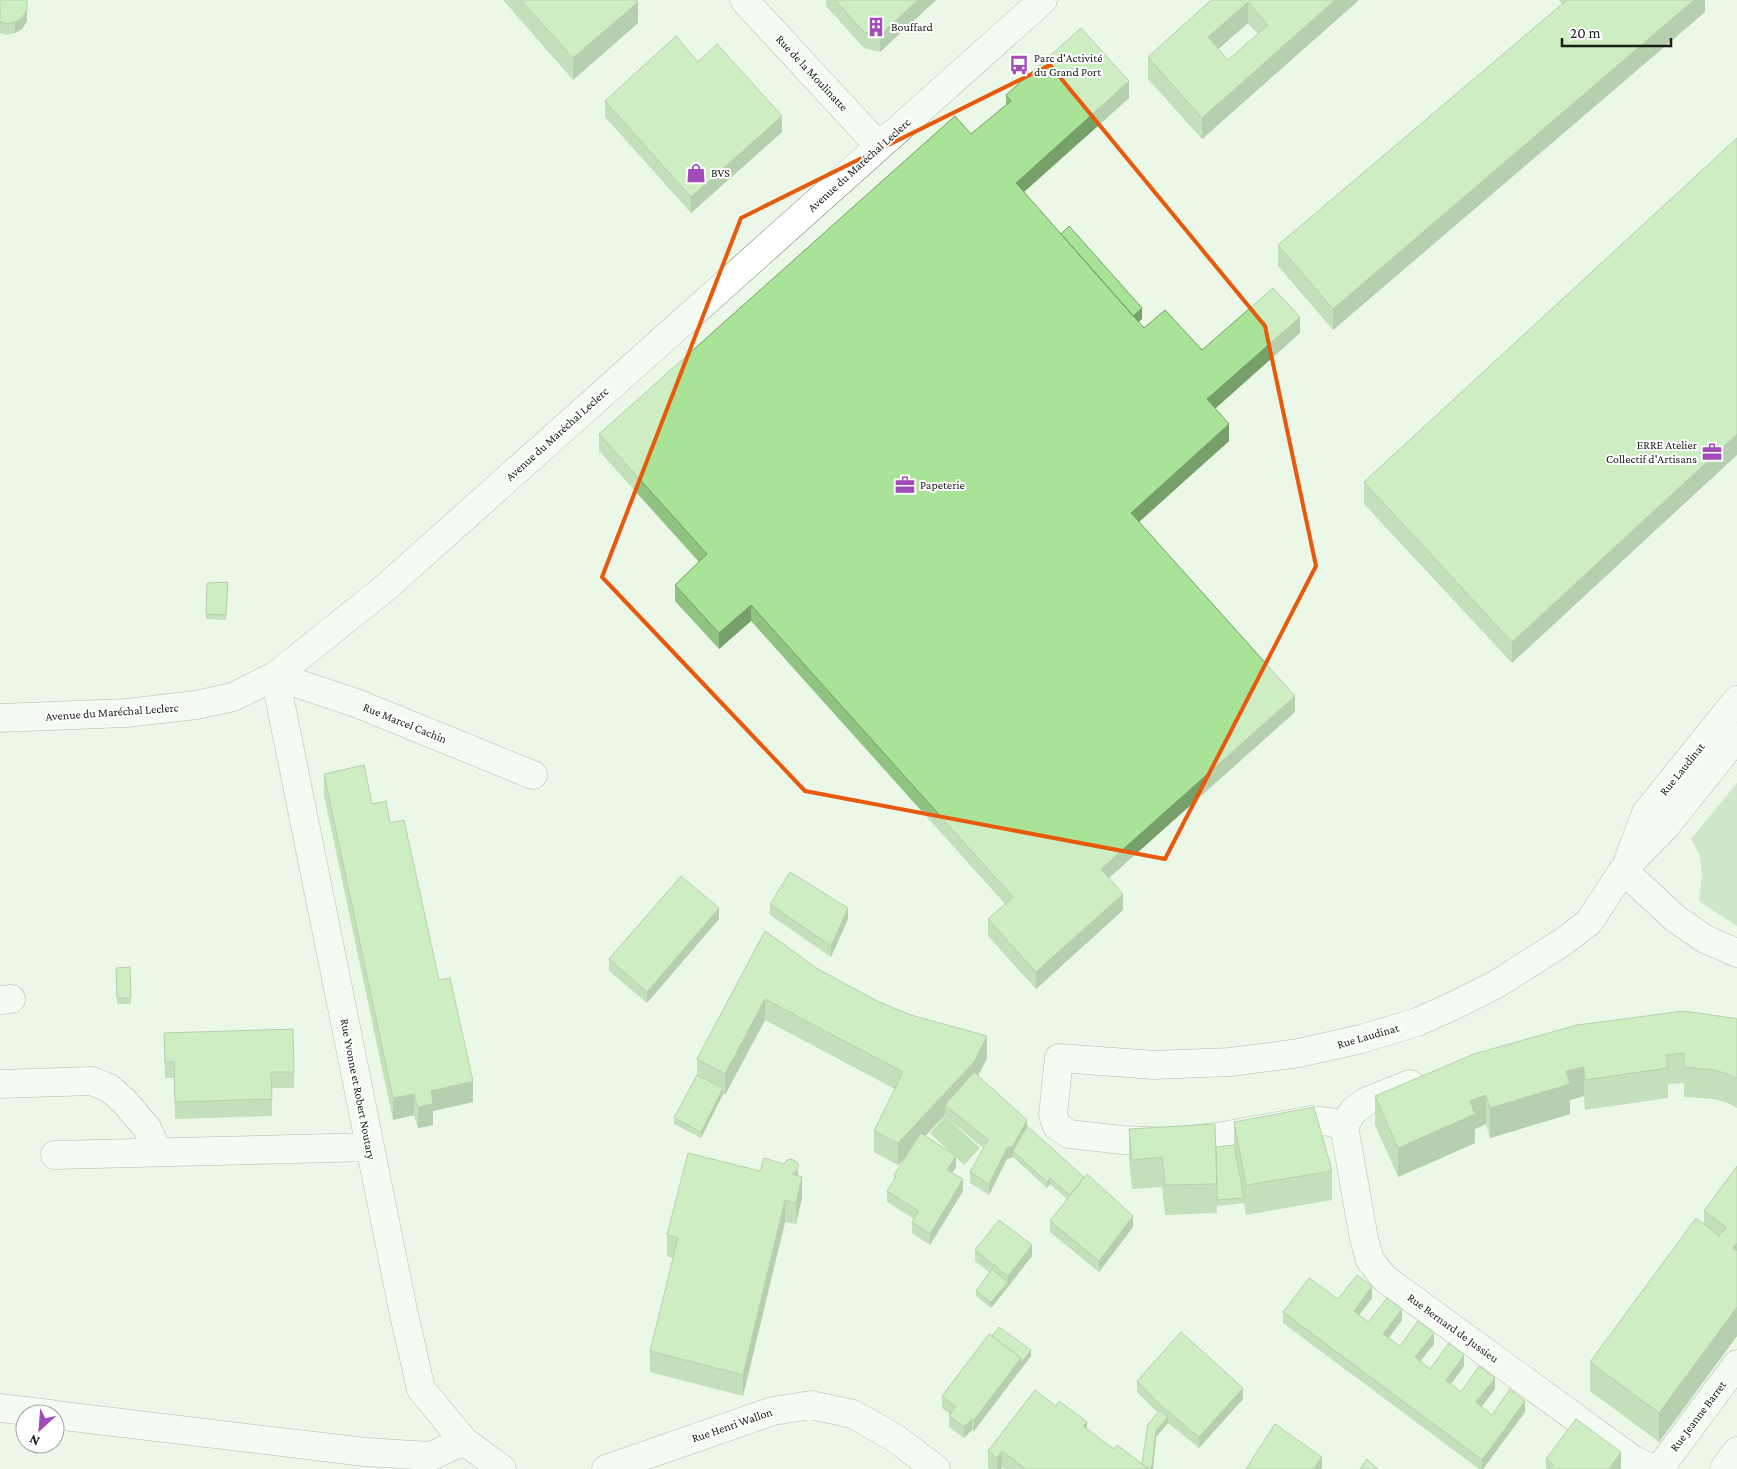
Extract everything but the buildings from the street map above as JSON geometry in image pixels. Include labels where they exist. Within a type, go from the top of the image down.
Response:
[{"type":"street","name":"Rue de la Moulinatte","points":[[744,0],[879,146]]},
{"type":"street","name":"Avenue du Maréchal Leclerc","points":[[0,718],[126,713],[196,706],[234,697],[275,676],[384,589],[1044,0]]},
{"type":"street","name":"Rue Marcel Cachin","points":[[275,676],[356,703],[534,775]]},
{"type":"street","name":"Rue Yvonne et Robert Noutary","points":[[275,676],[403,1310],[421,1389],[464,1441],[502,1469]]},
{"type":"street","name":"Rue Laudinat","points":[[1623,870],[1646,813],[1737,700]]},
{"type":"street","name":"Rue Laudinat","points":[[1344,1126],[1330,1122],[1310,1120],[1223,1136],[1173,1142],[1122,1140],[1069,1134],[1056,1126],[1053,1115],[1059,1058],[1154,1065],[1230,1062],[1299,1053],[1361,1039],[1417,1022],[1495,985],[1563,942],[1589,922],[1623,870],[1666,826],[1737,737]]},
{"type":"street","points":[[1623,870],[1676,919],[1705,939],[1737,953]]},
{"type":"street","points":[[1344,1126],[1353,1111],[1367,1101],[1429,1076]]},
{"type":"street","points":[[0,1084],[92,1082],[109,1088],[124,1101],[147,1128],[158,1152]]},
{"type":"street","name":"Rue Bernard de Jussieu","points":[[1344,1126],[1366,1246],[1370,1260],[1384,1278],[1632,1459],[1653,1469]]},
{"type":"street","points":[[55,1155],[370,1147]]},
{"type":"street","name":"Rue Jeanne Barret","points":[[1659,1469],[1737,1364]]},
{"type":"street","name":"Rue Henri Wallon","points":[[606,1469],[772,1411],[810,1404],[853,1414],[895,1438],[936,1469]]},
{"type":"street","points":[[0,1408],[15,1410]]},
{"type":"street","points":[[65,1416],[365,1452],[431,1456],[464,1441]]},
{"type":"street","points":[[1724,1469],[1737,1451]]},
{"type":"highlighted area","points":[[1050,65],[1265,326],[1316,566],[1165,859],[805,791],[602,577],[741,218]]},
{"type":"shaded area","points":[[1737,783],[1737,926],[1699,901],[1702,873],[1700,856],[1691,839]]},
{"type":"shaded area","points":[[945,1116],[980,1148],[964,1165],[930,1133]]},
{"type":"place","name":"Bouffard","points":[[876,27]]},
{"type":"place","name":"Parc d'Activité du Grand Port","points":[[1019,65]]},
{"type":"place","name":"BVS","points":[[696,173]]},
{"type":"place","name":"ERRE Atelier Collectif d'Artisans","points":[[1712,452]]},
{"type":"place","name":"Papeterie","points":[[905,485]]}]
